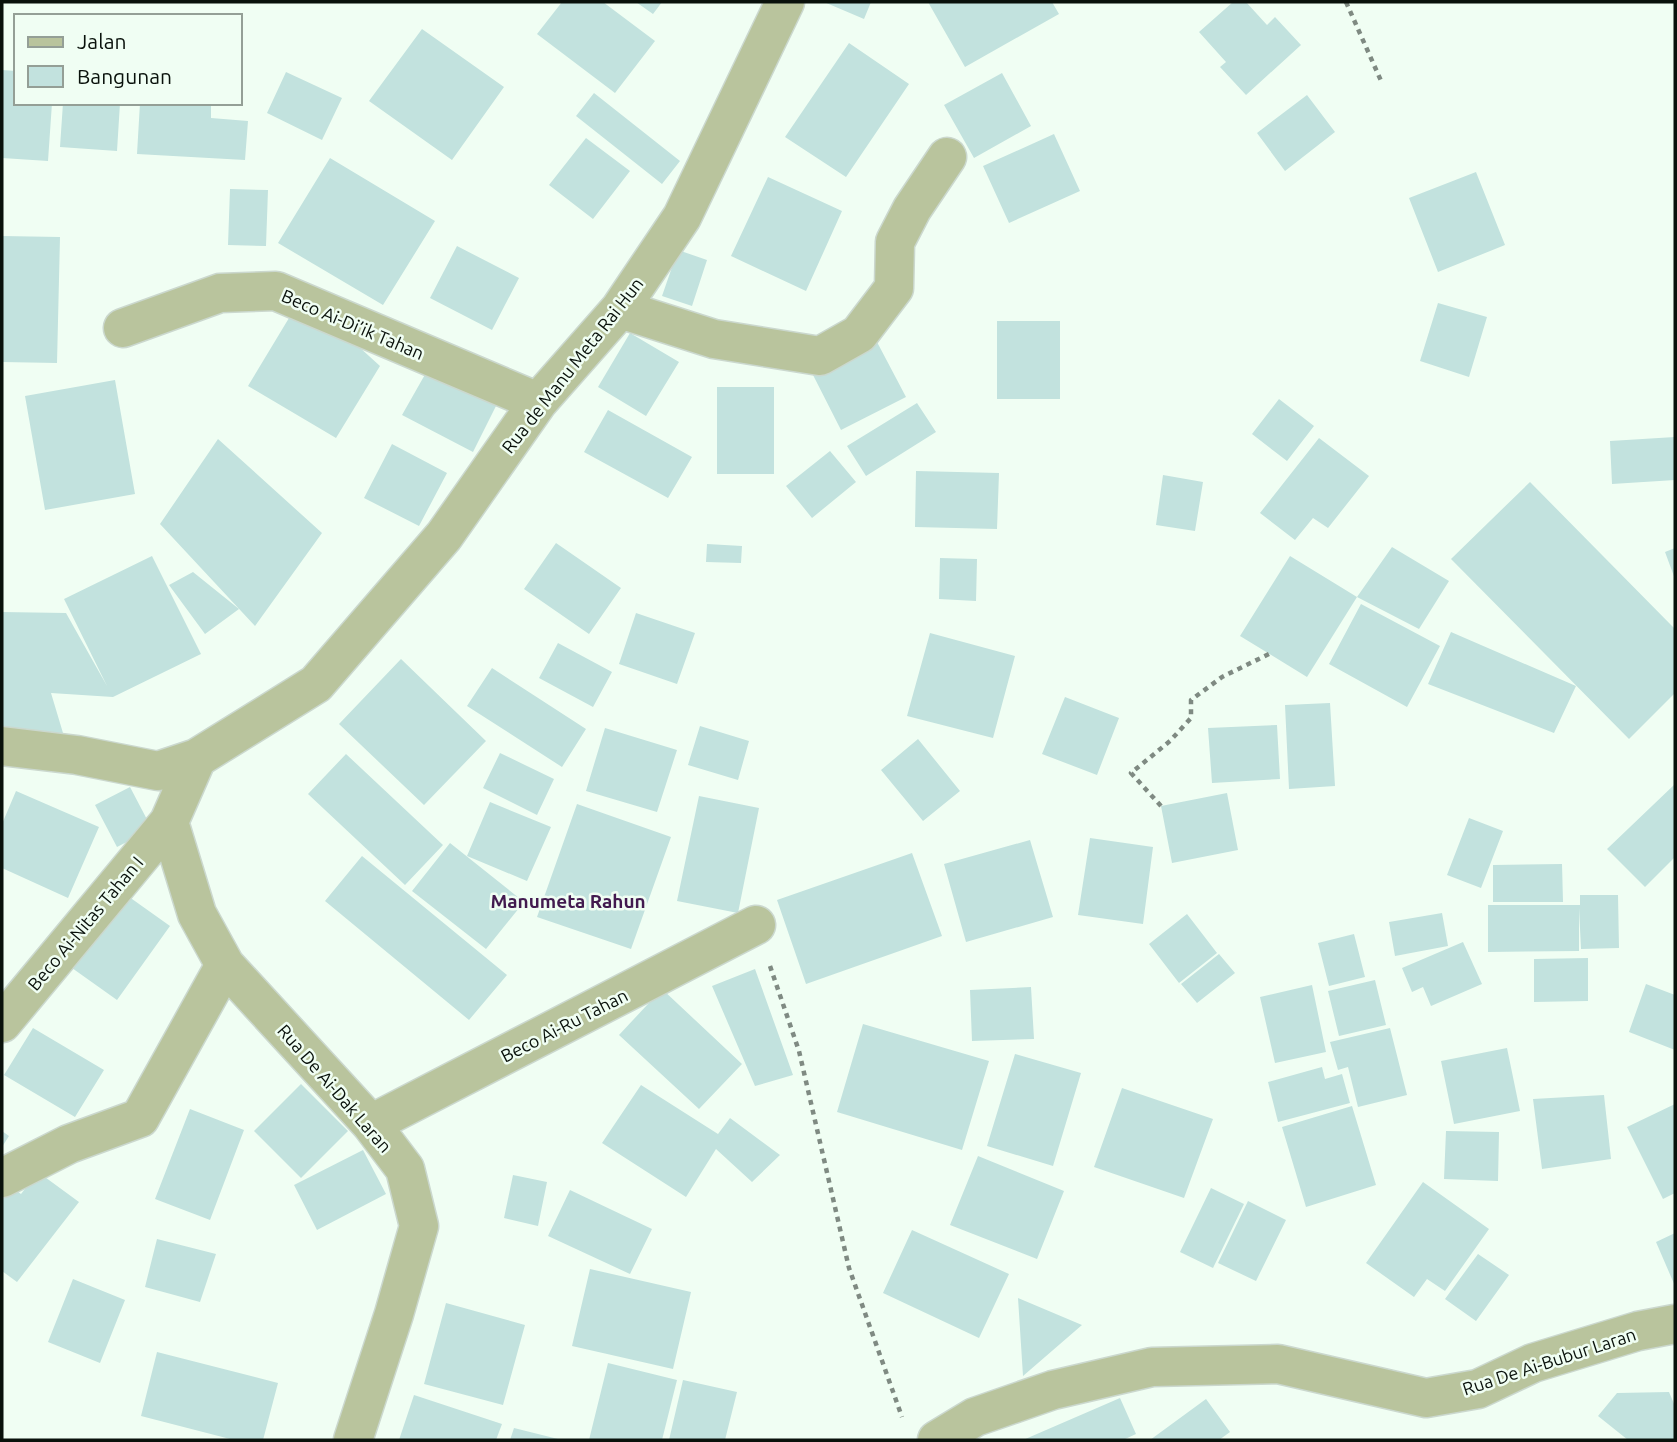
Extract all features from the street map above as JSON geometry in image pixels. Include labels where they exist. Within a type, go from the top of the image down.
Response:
[{"type":"street","name":"Rua de Manu Meta Rai Hun","points":[[2,746],[77,755],[158,771],[197,758],[316,684],[444,536],[538,402],[620,309],[682,217],[785,2]]},
{"type":"street","points":[[620,309],[714,339],[820,356],[859,334],[894,288],[895,242],[912,209],[947,157]]},
{"type":"street","name":"Beco Ai-Di’ik Tahan","points":[[122,328],[220,293],[276,291],[538,402]]},
{"type":"street","points":[[169,822],[197,758]]},
{"type":"street","name":"Rua De Ai-Dak Laran","points":[[169,822],[197,914],[225,965],[371,1124],[405,1169],[419,1226],[353,1440]]},
{"type":"street","name":"Beco Ai-Nitas Tahan I","points":[[2,1023],[169,822]]},
{"type":"street","name":"Beco Ai-Ru Tahan","points":[[371,1124],[756,925]]},
{"type":"street","points":[[2,1178],[69,1144],[140,1118],[225,965]]},
{"type":"street","name":"Rua De Ai-Bubur Laran","points":[[921,1434],[1040,1395],[1152,1367],[1278,1364],[1426,1398],[1478,1389],[1533,1363],[1638,1331],[1675,1324]]},
{"type":"path","points":[[1346,2],[1382,83]]},
{"type":"path","points":[[1161,806],[1131,773],[1170,741],[1191,718],[1191,699],[1222,677],[1269,654]]},
{"type":"path","points":[[756,925],[799,1051],[849,1268],[921,1434]]},
{"type":"building","points":[[562,2],[603,2],[655,41],[615,93],[537,34]]},
{"type":"building","points":[[636,2],[662,2],[653,14]]},
{"type":"building","points":[[824,2],[871,2],[864,19]]},
{"type":"building","points":[[928,2],[1052,2],[1059,14],[965,67]]},
{"type":"building","points":[[1233,2],[1246,2],[1267,25],[1275,17],[1301,45],[1246,95],[1220,67],[1226,62],[1199,32]]},
{"type":"building","points":[[422,29],[504,87],[452,160],[369,101]]},
{"type":"building","points":[[849,43],[909,84],[846,177],[785,137]]},
{"type":"building","points":[[2,70],[14,71],[14,105],[52,105],[48,161],[2,158]]},
{"type":"building","points":[[286,72],[342,98],[322,140],[267,113]]},
{"type":"building","points":[[1002,73],[1031,126],[974,158],[944,105]]},
{"type":"building","points":[[594,93],[680,161],[662,184],[576,116]]},
{"type":"building","points":[[1307,95],[1335,132],[1285,171],[1257,133]]},
{"type":"building","points":[[63,105],[120,105],[117,151],[60,147]]},
{"type":"building","points":[[140,105],[211,105],[211,118],[248,121],[245,160],[137,154]]},
{"type":"building","points":[[1054,134],[1080,191],[1009,223],[983,166]]},
{"type":"building","points":[[586,138],[630,171],[593,219],[549,185]]},
{"type":"building","points":[[330,158],[435,221],[383,305],[278,243]]},
{"type":"building","points":[[1476,172],[1505,245],[1438,272],[1409,198]]},
{"type":"building","points":[[768,177],[842,211],[806,291],[731,256]]},
{"type":"building","points":[[230,189],[268,190],[266,246],[228,245]]},
{"type":"building","points":[[2,236],[60,237],[57,363],[2,362]]},
{"type":"building","points":[[457,246],[519,278],[492,330],[430,298]]},
{"type":"building","points":[[678,250],[707,260],[692,306],[662,296]]},
{"type":"building","points":[[1438,303],[1487,317],[1469,377],[1420,361]]},
{"type":"building","points":[[292,313],[325,316],[380,366],[336,438],[248,386]]},
{"type":"building","points":[[997,321],[1060,321],[1060,399],[997,399]]},
{"type":"building","points":[[630,333],[679,362],[646,416],[598,387]]},
{"type":"building","points":[[877,342],[906,397],[841,430],[813,375]]},
{"type":"building","points":[[427,371],[496,406],[473,452],[402,415]]},
{"type":"building","points":[[115,380],[135,494],[45,510],[25,396]]},
{"type":"building","points":[[717,387],[774,387],[774,474],[717,474]]},
{"type":"building","points":[[1279,399],[1314,426],[1287,461],[1252,434]]},
{"type":"building","points":[[917,403],[936,432],[866,476],[847,446]]},
{"type":"building","points":[[608,410],[692,457],[668,498],[584,452]]},
{"type":"building","points":[[1675,437],[1675,480],[1612,484],[1610,441]]},
{"type":"building","points":[[1319,438],[1369,476],[1328,528],[1313,518],[1295,540],[1260,513]]},
{"type":"building","points":[[218,439],[322,533],[255,626],[160,524]]},
{"type":"building","points":[[392,444],[447,473],[419,526],[364,498]]},
{"type":"building","points":[[830,451],[856,482],[812,518],[786,486]]},
{"type":"building","points":[[916,471],[999,473],[997,529],[915,527]]},
{"type":"building","points":[[1163,475],[1203,482],[1195,531],[1156,525]]},
{"type":"building","points":[[1530,482],[1675,629],[1675,693],[1629,739],[1451,559]]},
{"type":"building","points":[[556,543],[621,588],[589,634],[524,589]]},
{"type":"building","points":[[707,544],[742,546],[741,563],[706,562]]},
{"type":"building","points":[[1392,547],[1449,581],[1419,629],[1357,597]]},
{"type":"building","points":[[1675,548],[1675,579],[1665,552]]},
{"type":"building","points":[[152,556],[201,654],[113,697],[51,693],[63,733],[2,732],[2,612],[66,613],[107,686],[64,599]]},
{"type":"building","points":[[1290,556],[1357,597],[1307,677],[1240,636]]},
{"type":"building","points":[[940,558],[977,559],[976,601],[939,599]]},
{"type":"building","points":[[193,572],[239,609],[205,634],[169,585]]},
{"type":"building","points":[[1361,604],[1440,646],[1407,707],[1329,664]]},
{"type":"building","points":[[636,613],[695,633],[677,684],[619,664]]},
{"type":"building","points":[[1451,632],[1576,686],[1554,733],[1428,684]]},
{"type":"building","points":[[930,633],[1015,656],[993,738],[907,716]]},
{"type":"building","points":[[558,643],[612,672],[593,707],[539,678]]},
{"type":"building","points":[[401,659],[486,741],[424,805],[339,724]]},
{"type":"building","points":[[492,668],[586,729],[562,767],[467,706]]},
{"type":"building","points":[[1065,697],[1119,718],[1097,775],[1042,754]]},
{"type":"building","points":[[1330,703],[1335,786],[1289,789],[1285,705]]},
{"type":"building","points":[[1277,725],[1280,779],[1212,783],[1208,728]]},
{"type":"building","points":[[700,726],[749,741],[738,780],[688,765]]},
{"type":"building","points":[[605,728],[677,750],[657,812],[586,791]]},
{"type":"building","points":[[918,739],[960,791],[923,821],[881,770]]},
{"type":"building","points":[[500,753],[554,779],[537,815],[483,788]]},
{"type":"building","points":[[346,754],[443,845],[405,885],[308,794]]},
{"type":"building","points":[[1675,784],[1675,857],[1645,887],[1607,849]]},
{"type":"building","points":[[130,787],[152,829],[117,847],[95,805]]},
{"type":"building","points":[[16,791],[99,827],[68,898],[2,868],[2,824]]},
{"type":"building","points":[[1227,793],[1238,850],[1172,863],[1161,806]]},
{"type":"building","points":[[699,796],[759,808],[738,913],[677,901]]},
{"type":"building","points":[[490,802],[551,827],[527,881],[467,856]]},
{"type":"building","points":[[577,804],[671,837],[631,949],[537,917]]},
{"type":"building","points":[[1469,818],[1503,831],[1481,888],[1447,875]]},
{"type":"building","points":[[1090,838],[1153,847],[1143,924],[1078,915]]},
{"type":"building","points":[[1030,840],[1053,917],[966,942],[944,864]]},
{"type":"building","points":[[450,843],[524,902],[486,949],[412,891]]},
{"type":"building","points":[[912,853],[942,936],[806,984],[777,900]]},
{"type":"building","points":[[362,856],[507,975],[469,1020],[325,901]]},
{"type":"building","points":[[1562,864],[1563,902],[1493,902],[1493,865]]},
{"type":"building","points":[[125,894],[170,926],[117,1000],[72,968]]},
{"type":"building","points":[[1580,895],[1618,895],[1619,948],[1581,949],[1579,908],[1579,951],[1488,952],[1488,905],[1580,905]]},
{"type":"building","points":[[1442,913],[1448,946],[1395,956],[1389,922]]},
{"type":"building","points":[[1187,914],[1217,953],[1179,983],[1149,944]]},
{"type":"building","points":[[1354,934],[1365,977],[1329,986],[1318,943]]},
{"type":"building","points":[[1463,942],[1482,984],[1431,1006],[1423,987],[1412,992],[1402,968]]},
{"type":"building","points":[[1219,954],[1235,973],[1197,1003],[1181,984]]},
{"type":"building","points":[[1588,958],[1588,1001],[1534,1002],[1534,959]]},
{"type":"building","points":[[755,969],[793,1075],[755,1086],[712,986]]},
{"type":"building","points":[[1375,980],[1386,1025],[1339,1036],[1328,991]]},
{"type":"building","points":[[1646,984],[1675,995],[1675,1050],[1629,1032]]},
{"type":"building","points":[[1312,985],[1326,1052],[1275,1063],[1260,997]]},
{"type":"building","points":[[1031,987],[1034,1039],[972,1041],[970,990]]},
{"type":"building","points":[[662,989],[742,1064],[699,1109],[619,1035]]},
{"type":"building","points":[[863,1024],[989,1061],[962,1150],[837,1112]]},
{"type":"building","points":[[33,1028],[104,1070],[75,1117],[4,1075]]},
{"type":"building","points":[[1390,1028],[1407,1095],[1358,1107],[1348,1067],[1338,1070],[1330,1042]]},
{"type":"building","points":[[1507,1048],[1520,1111],[1454,1124],[1441,1061]]},
{"type":"building","points":[[1015,1054],[1081,1073],[1053,1166],[987,1146]]},
{"type":"building","points":[[1322,1067],[1325,1079],[1342,1074],[1350,1103],[1278,1122],[1268,1082]]},
{"type":"building","points":[[301,1084],[348,1131],[301,1178],[254,1131]]},
{"type":"building","points":[[641,1085],[718,1134],[730,1118],[780,1155],[752,1182],[716,1149],[686,1197],[602,1143]]},
{"type":"building","points":[[1122,1088],[1213,1119],[1184,1198],[1094,1167]]},
{"type":"building","points":[[1604,1095],[1611,1159],[1542,1169],[1533,1099]]},
{"type":"building","points":[[1675,1104],[1675,1193],[1663,1199],[1627,1127]]},
{"type":"building","points":[[1352,1106],[1376,1185],[1306,1207],[1282,1127]]},
{"type":"building","points":[[190,1109],[244,1130],[210,1220],[155,1199]]},
{"type":"building","points":[[2,1131],[9,1136],[2,1147]]},
{"type":"building","points":[[1446,1131],[1499,1132],[1498,1181],[1444,1179]]},
{"type":"building","points":[[363,1150],[386,1194],[317,1230],[294,1185]]},
{"type":"building","points":[[978,1156],[1064,1191],[1037,1259],[950,1225]]},
{"type":"building","points":[[38,1172],[79,1202],[17,1282],[2,1271],[2,1194],[8,1185],[21,1194]]},
{"type":"building","points":[[513,1175],[547,1182],[538,1226],[504,1218]]},
{"type":"building","points":[[1423,1182],[1489,1229],[1445,1291],[1427,1279],[1414,1297],[1366,1263]]},
{"type":"building","points":[[1211,1188],[1244,1204],[1213,1268],[1180,1252]]},
{"type":"building","points":[[570,1190],[652,1229],[630,1274],[548,1236]]},
{"type":"building","points":[[1248,1201],[1286,1220],[1256,1281],[1218,1263]]},
{"type":"building","points":[[912,1230],[1009,1274],[979,1338],[883,1293]]},
{"type":"building","points":[[1675,1233],[1675,1286],[1656,1242]]},
{"type":"building","points":[[157,1239],[216,1254],[200,1302],[145,1287]]},
{"type":"building","points":[[1478,1254],[1509,1275],[1476,1321],[1445,1299]]},
{"type":"building","points":[[590,1269],[691,1292],[673,1369],[572,1346]]},
{"type":"building","points":[[73,1279],[125,1300],[100,1363],[48,1342]]},
{"type":"building","points":[[1018,1298],[1082,1325],[1023,1376]]},
{"type":"building","points":[[446,1303],[525,1325],[503,1405],[424,1384]]},
{"type":"building","points":[[157,1352],[278,1383],[263,1440],[234,1440],[141,1416]]},
{"type":"building","points":[[608,1363],[677,1380],[662,1440],[589,1440]]},
{"type":"building","points":[[683,1380],[737,1392],[725,1440],[669,1440]]},
{"type":"building","points":[[1669,1392],[1675,1406],[1675,1440],[1628,1440],[1598,1416],[1617,1393]]},
{"type":"building","points":[[414,1395],[502,1424],[496,1440],[399,1440]]},
{"type":"building","points":[[1120,1398],[1136,1434],[1123,1440],[1023,1440]]},
{"type":"building","points":[[1206,1399],[1230,1432],[1219,1440],[1150,1440]]},
{"type":"building","points":[[514,1428],[558,1439],[558,1440],[510,1440]]},
{"type":"district","name":"Manumeta Rahun","points":[[568,901]]}]
